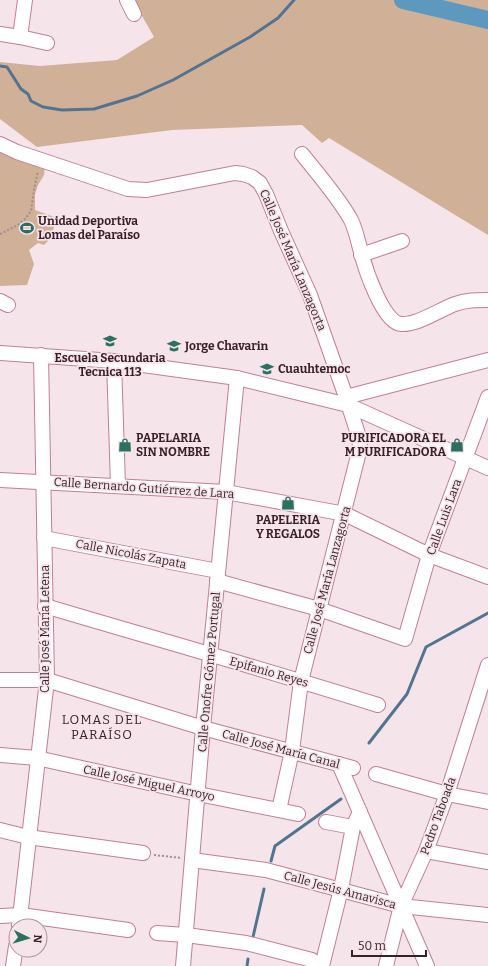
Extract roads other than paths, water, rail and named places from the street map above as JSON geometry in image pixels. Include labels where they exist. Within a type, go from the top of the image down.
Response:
[{"type":"street","points":[[20,37],[24,0]]},
{"type":"street","points":[[127,0],[134,14]]},
{"type":"street","points":[[0,34],[47,43]]},
{"type":"street","name":"Calle José María Lanzagorta","points":[[0,144],[18,152],[128,189],[147,190],[230,174],[243,174],[252,177],[260,183],[266,194],[310,295],[359,437],[360,448],[301,681],[292,751],[279,810]]},
{"type":"street","points":[[302,154],[352,221],[361,254],[379,303],[388,315],[398,324],[416,321],[455,304],[470,300],[488,300]]},
{"type":"street","points":[[361,254],[402,241]]},
{"type":"street","points":[[0,353],[114,361],[237,378],[347,401],[488,468]]},
{"type":"street","name":"Calle José María Letena","points":[[20,918],[28,837],[47,680],[41,355]]},
{"type":"street","points":[[347,401],[488,360]]},
{"type":"street","points":[[114,361],[118,486]]},
{"type":"street","name":"Calle Onofre Gómez Portugal","points":[[183,966],[203,728],[237,378]]},
{"type":"street","name":"Calle Luis Lara","points":[[405,639],[429,556],[488,397]]},
{"type":"street","name":"Calle Bernardo Gutiérrez de Lara","points":[[0,480],[226,492],[344,514],[429,556],[488,577]]},
{"type":"street","name":"Calle Nicolás Zapata","points":[[44,538],[218,576],[320,609],[405,639]]},
{"type":"street","name":"Epifanio Reyes","points":[[45,606],[378,705]]},
{"type":"street","name":"Pedro Taboada","points":[[386,966],[401,906],[426,850],[447,794],[488,665]]},
{"type":"street","name":"Calle José María Canal","points":[[0,680],[47,680],[203,728],[353,768]]},
{"type":"street","name":"Calle José Miguel Arroyo","points":[[0,755],[38,758],[198,794],[298,814]]},
{"type":"street","points":[[339,764],[427,966]]},
{"type":"street","points":[[376,774],[447,794],[488,802]]},
{"type":"street","points":[[157,933],[186,935],[246,943],[323,963],[341,889],[353,827],[360,812]]},
{"type":"street","points":[[326,822],[353,827]]},
{"type":"street","points":[[0,830],[28,837],[143,853]]},
{"type":"street","points":[[426,850],[488,862]]},
{"type":"street","name":"Calle Jesús Amavisca","points":[[192,860],[266,870],[401,906],[488,915]]},
{"type":"street","points":[[48,923],[128,930]]},
{"type":"waterway","points":[[0,66],[7,67],[21,89],[28,94],[31,101],[43,107],[62,110],[94,109],[137,96],[173,80],[250,37],[278,18],[294,0]]},
{"type":"waterway","points":[[403,0],[488,20]]},
{"type":"waterway","points":[[369,743],[407,694],[426,647],[488,613]]},
{"type":"waterway","points":[[271,861],[275,846],[341,799]]},
{"type":"waterway","points":[[253,937],[264,889]]},
{"type":"waterway","points":[[247,966],[248,959]]},
{"type":"place","name":"Unidad Deportiva Lomas del Paraíso","points":[[27,228]]},
{"type":"place","name":"Escuela Secundaria Tecnica 113","points":[[110,341]]},
{"type":"place","name":"Jorge Chavarin","points":[[174,346]]},
{"type":"place","name":"Cuauhtemoc","points":[[267,369]]},
{"type":"place","name":"PAPELARIA SIN NOMBRE","points":[[125,445]]},
{"type":"place","name":"PURIFICADORA EL M PURIFICADORA","points":[[457,445]]},
{"type":"place","name":"PAPELERIA Y REGALOS","points":[[288,503]]},
{"type":"district","name":"LOMAS DEL PARAÍSO","points":[[102,726]]}]
